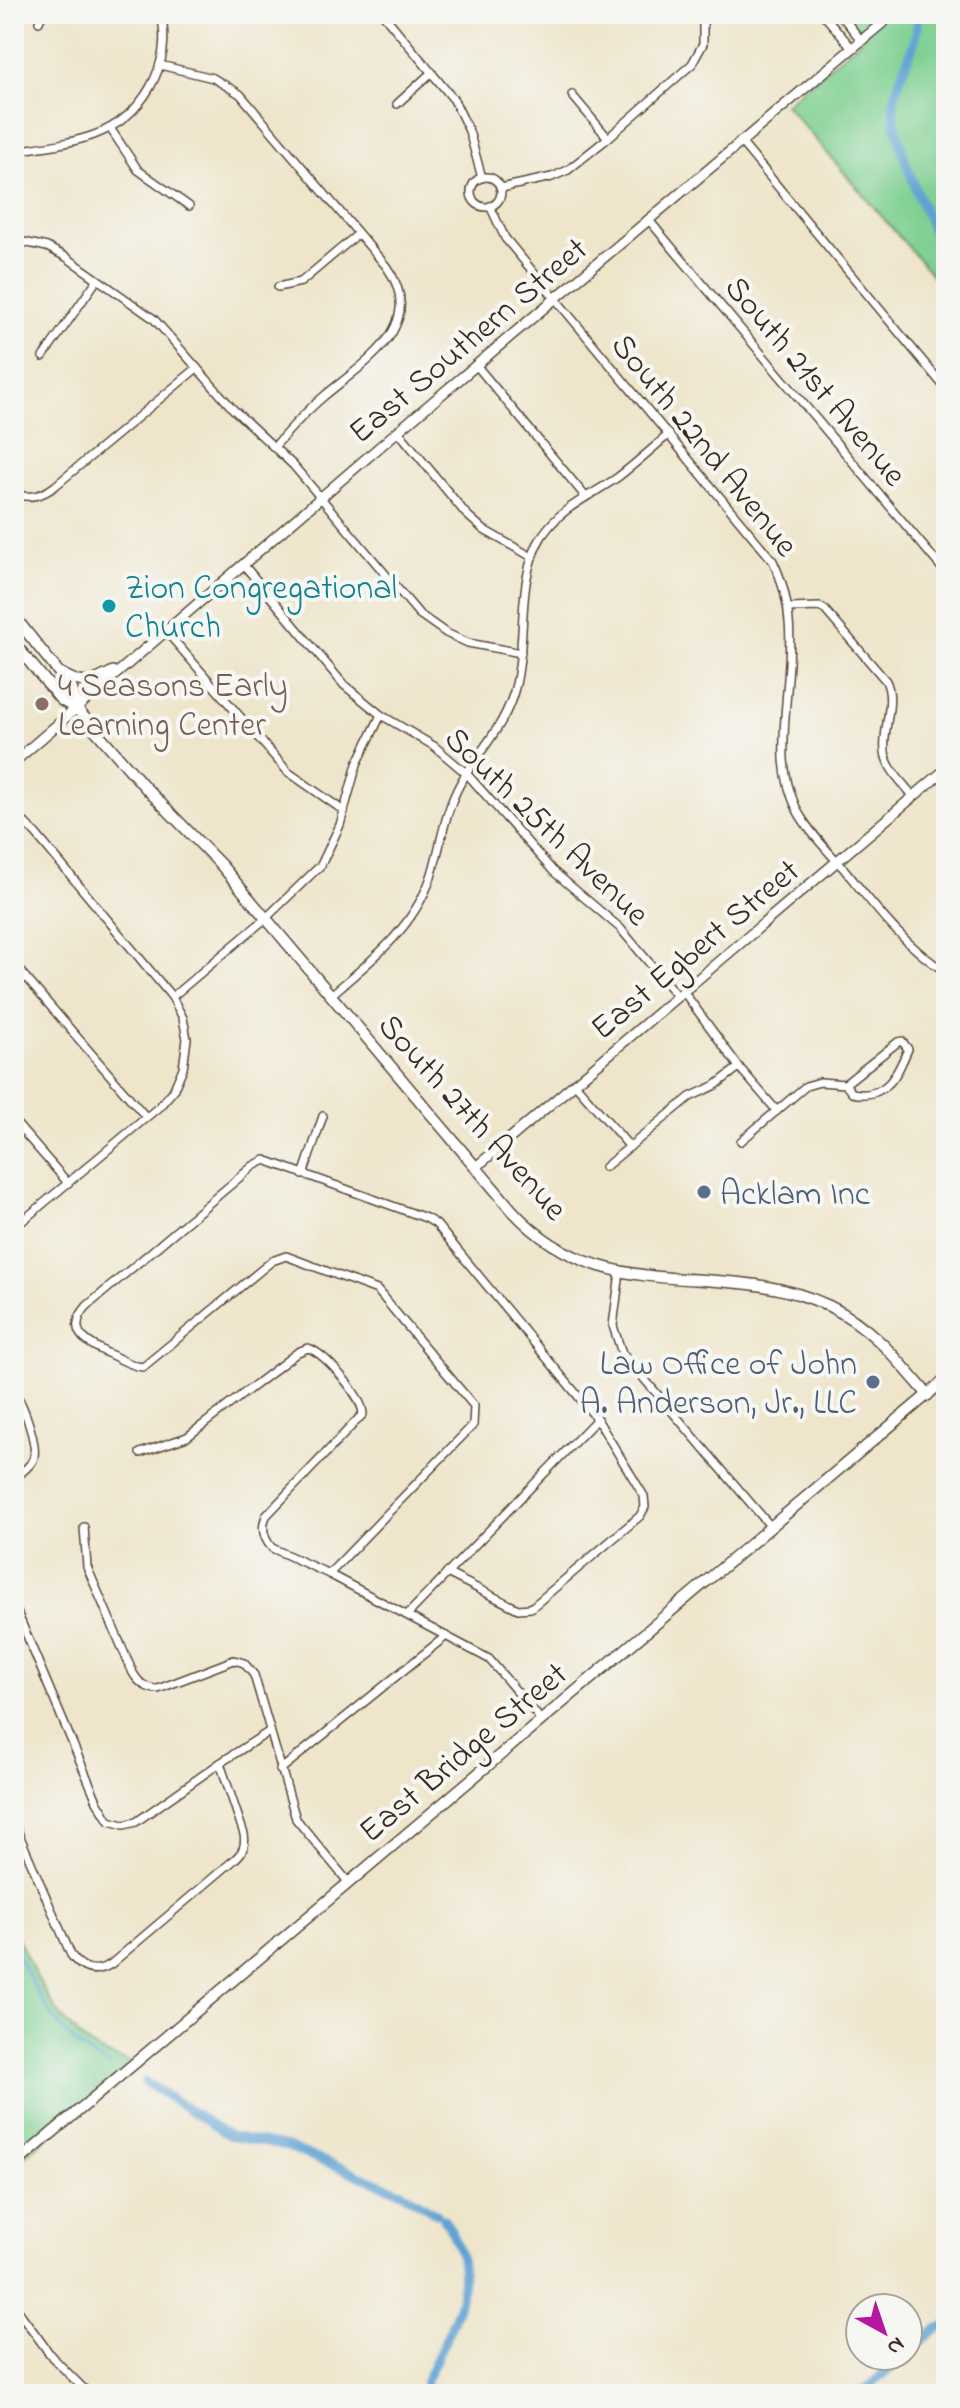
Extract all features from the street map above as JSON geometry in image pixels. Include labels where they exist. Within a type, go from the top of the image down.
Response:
[{"type":"main road","name":"South 27th Avenue","points":[[14,616],[72,689],[77,709]]},
{"type":"main road","name":"South 27th Avenue","points":[[14,643],[61,700],[77,709],[144,786],[221,865],[518,1218],[546,1242],[584,1262],[620,1272],[775,1288],[813,1299],[839,1311],[872,1333],[928,1395]]},
{"type":"main road","name":"East Bridge Street","points":[[14,2165],[946,1379]]},
{"type":"street","points":[[14,151],[90,137],[128,116],[144,99],[160,65],[161,14]]},
{"type":"street","points":[[383,14],[454,100],[463,117],[482,178]]},
{"type":"street","points":[[501,188],[552,177],[568,170],[608,138],[692,64],[703,44],[703,14]]},
{"type":"street","points":[[823,14],[852,48]]},
{"type":"street","points":[[840,14],[861,40]]},
{"type":"street","name":"East Southern Street","points":[[14,762],[398,431],[893,14]]},
{"type":"street","points":[[160,65],[213,78],[240,94],[392,274],[398,291],[400,310],[388,341],[318,401],[275,446]]},
{"type":"street","points":[[397,104],[432,72]]},
{"type":"street","points":[[572,95],[608,138]]},
{"type":"street","points":[[110,128],[138,170],[189,206]]},
{"type":"street","points":[[740,141],[946,389]]},
{"type":"street","points":[[482,178],[493,178],[501,188],[500,199],[490,206],[477,204],[471,196],[472,186],[482,178]]},
{"type":"street","name":"South 22nd Avenue","points":[[490,206],[505,238],[766,551],[781,578],[789,608],[791,645],[784,743],[786,775],[800,816],[913,950],[946,972]]},
{"type":"street","name":"South 21st Avenue","points":[[648,219],[946,573]]},
{"type":"street","points":[[278,287],[301,282],[358,234]]},
{"type":"street","points":[[14,240],[57,252],[154,319],[233,409],[275,446],[419,614],[446,633],[468,643],[521,653]]},
{"type":"street","points":[[43,357],[97,280]]},
{"type":"street","points":[[400,310],[412,311]]},
{"type":"street","points":[[476,365],[585,496]]},
{"type":"street","points":[[14,494],[27,498],[43,494],[55,486],[197,368]]},
{"type":"street","points":[[398,431],[466,514],[484,530],[532,557]]},
{"type":"street","points":[[331,995],[387,946],[412,917],[431,877],[453,799],[506,714],[520,669],[526,590],[532,557],[551,524],[585,496],[617,478],[669,434]]},
{"type":"street","points":[[26,509],[27,498]]},
{"type":"street","name":"South 25th Avenue","points":[[243,564],[344,685],[381,715],[434,746],[467,774],[553,871],[614,922],[680,994],[777,1111]]},
{"type":"street","points":[[789,608],[820,607],[825,610],[886,681],[890,692],[885,752],[892,769],[913,796]]},
{"type":"street","points":[[165,630],[288,772],[344,811]]},
{"type":"street","points":[[57,670],[75,681],[88,683],[127,664]]},
{"type":"street","points":[[172,997],[265,919],[321,865],[332,846],[357,764],[381,715]]},
{"type":"street","name":"East Egbert Street","points":[[476,1167],[946,769]]},
{"type":"street","points":[[14,812],[36,834],[172,997],[186,1029],[185,1061],[173,1091],[14,1228]]},
{"type":"street","points":[[14,964],[146,1117]]},
{"type":"street","points":[[741,1141],[814,1083],[845,1084],[898,1042],[906,1044],[908,1049],[896,1078],[886,1086],[862,1095],[852,1093],[845,1084]]},
{"type":"street","points":[[605,1167],[690,1097],[716,1085],[739,1067]]},
{"type":"street","points":[[575,1084],[630,1147]]},
{"type":"street","points":[[303,1175],[323,1116]]},
{"type":"street","points":[[14,1121],[68,1183]]},
{"type":"street","points":[[329,1574],[473,1425],[475,1419],[474,1406],[380,1292],[286,1256],[277,1258],[143,1367],[86,1341],[77,1326],[87,1306],[258,1163],[267,1161],[432,1221],[597,1419],[644,1496],[645,1507],[640,1516],[526,1610],[509,1605],[447,1573]]},
{"type":"street","points":[[620,1272],[613,1326],[622,1353],[771,1527]]},
{"type":"street","points":[[140,1453],[187,1437],[298,1352],[308,1348],[320,1353],[359,1399],[363,1414],[266,1516],[263,1530],[267,1542],[272,1548],[329,1574],[489,1659],[542,1721]]},
{"type":"street","points":[[14,1392],[20,1398],[35,1449],[30,1465],[14,1479]]},
{"type":"street","points":[[407,1615],[597,1419]]},
{"type":"street","points":[[84,1527],[87,1567],[135,1677],[147,1688],[155,1689],[230,1661],[244,1663],[254,1675],[296,1819],[349,1883]]},
{"type":"street","points":[[14,1605],[97,1801],[109,1821],[124,1825],[136,1822],[270,1731]]},
{"type":"street","points":[[280,1770],[446,1636]]},
{"type":"street","points":[[14,1823],[71,1955],[85,1968],[100,1970],[242,1853],[244,1834],[220,1763]]},
{"type":"street","points":[[14,2305],[52,2357],[89,2394]]},
{"type":"green space","points":[[840,14],[946,14],[946,291],[785,104],[861,40]]},
{"type":"green space","points":[[14,1930],[46,1995],[68,2024],[99,2051],[136,2063],[14,2165]]},
{"type":"waterway","points":[[917,14],[915,38],[896,92],[895,119],[905,160],[946,262]]},
{"type":"waterway","points":[[14,1947],[41,1999],[64,2030],[92,2056],[110,2065]]},
{"type":"waterway","points":[[145,2082],[230,2136],[288,2147],[404,2193],[437,2214]]},
{"type":"waterway","points":[[425,2394],[426,2381],[453,2321],[462,2281],[462,2261],[456,2240],[444,2219]]},
{"type":"waterway","points":[[924,2339],[946,2325]]},
{"type":"waterway","points":[[860,2394],[885,2372]]},
{"type":"place","name":"Zion Congregational Church","points":[[109,606]]},
{"type":"place","name":"4 Seasons Early Learning Center","points":[[42,704]]},
{"type":"place","name":"Acklam Inc","points":[[704,1192]]},
{"type":"place","name":"Law Office of John A. Anderson, Jr., LLC","points":[[873,1382]]}]
